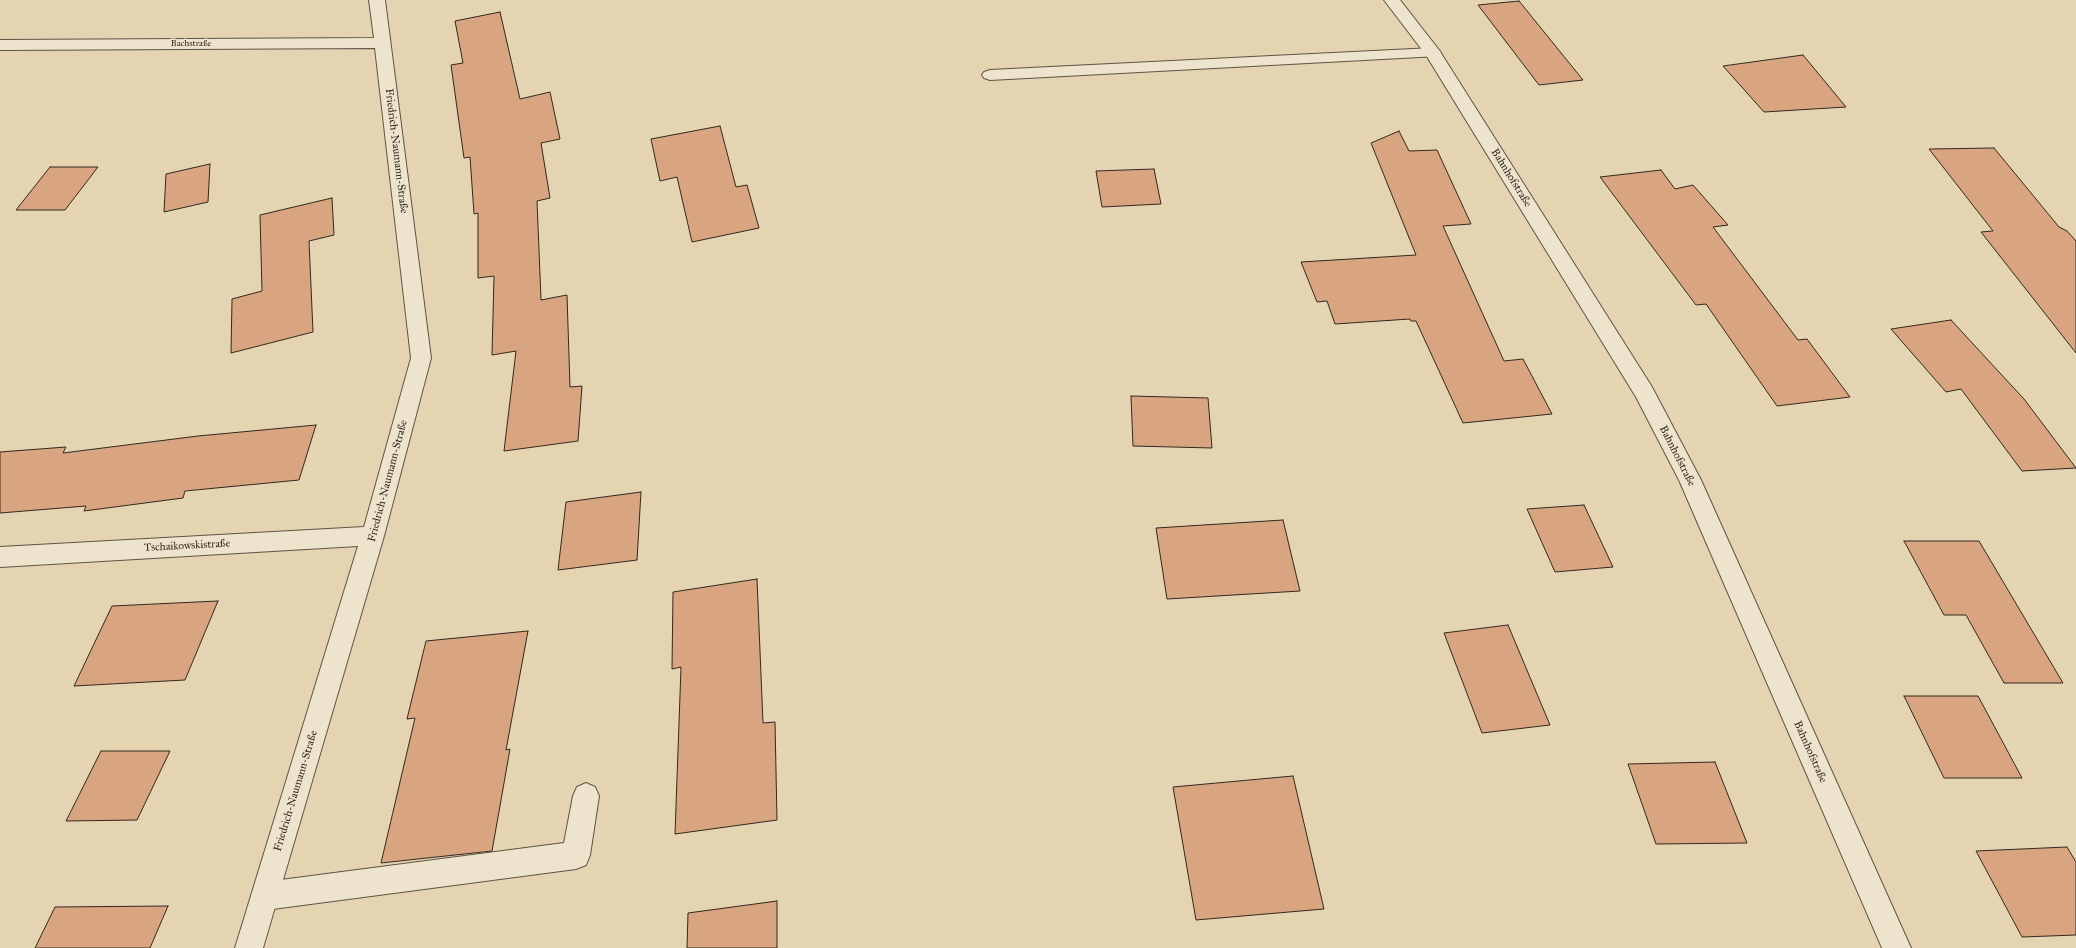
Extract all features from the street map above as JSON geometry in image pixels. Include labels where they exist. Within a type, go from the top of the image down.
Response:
[{"type":"street","name":"Friedrich-Naumann-Straße","points":[[249,948],[373,536],[421,358],[377,0]]},
{"type":"street","name":"Bahnhofstraße","points":[[1392,0],[1433,53],[1645,393],[1690,480],[1898,948]]},
{"type":"street","name":"Bachstraße","points":[[0,45],[383,43]]},
{"type":"street","points":[[990,75],[1433,53]]},
{"type":"street","name":"Tschaikowskistraße","points":[[0,557],[373,536]]},
{"type":"street","points":[[265,896],[576,855],[586,796]]},
{"type":"building","points":[[1519,1],[1583,80],[1539,85],[1478,5]]},
{"type":"building","points":[[500,12],[520,99],[550,92],[560,139],[541,143],[550,198],[537,201],[541,300],[567,295],[570,387],[582,386],[578,441],[504,451],[516,351],[492,355],[494,276],[478,278],[478,213],[474,214],[470,157],[464,158],[451,65],[463,63],[455,21]]},
{"type":"building","points":[[1803,55],[1846,107],[1764,112],[1723,66]]},
{"type":"building","points":[[720,126],[736,187],[747,185],[759,228],[692,242],[677,177],[660,181],[651,139]]},
{"type":"building","points":[[1399,131],[1409,151],[1437,150],[1471,224],[1443,226],[1504,361],[1523,359],[1552,414],[1463,423],[1416,321],[1411,321],[1410,319],[1335,324],[1327,301],[1317,302],[1301,262],[1416,255],[1371,143]]},
{"type":"building","points":[[1994,148],[2059,227],[2067,231],[2076,241],[2076,353],[1981,232],[1993,231],[1929,149]]},
{"type":"building","points":[[210,164],[208,202],[164,212],[166,174]]},
{"type":"building","points":[[50,167],[98,167],[65,210],[16,210]]},
{"type":"building","points":[[1154,169],[1161,204],[1102,207],[1096,171]]},
{"type":"building","points":[[1661,170],[1675,189],[1693,185],[1728,225],[1713,227],[1798,340],[1807,339],[1850,397],[1777,406],[1706,304],[1696,305],[1600,177]]},
{"type":"building","points":[[332,198],[334,235],[309,241],[313,332],[231,353],[232,299],[262,291],[260,215]]},
{"type":"building","points":[[1951,320],[2024,399],[2076,468],[2022,471],[1961,389],[1946,392],[1891,329]]},
{"type":"building","points":[[1131,396],[1208,398],[1212,448],[1133,446]]},
{"type":"building","points":[[316,425],[299,480],[185,491],[183,498],[84,511],[86,506],[0,513],[0,452],[66,447],[63,453],[198,436]]},
{"type":"building","points":[[641,492],[637,560],[558,570],[566,502]]},
{"type":"building","points":[[1584,505],[1613,567],[1555,572],[1527,509]]},
{"type":"building","points":[[1283,520],[1300,591],[1167,599],[1156,528]]},
{"type":"building","points":[[1904,541],[1979,541],[2063,683],[2004,683],[1966,615],[1944,615]]},
{"type":"building","points":[[757,579],[763,723],[775,722],[777,820],[675,834],[681,667],[672,669],[673,592]]},
{"type":"building","points":[[218,601],[185,680],[74,686],[112,606]]},
{"type":"building","points":[[1508,625],[1550,725],[1482,733],[1444,633]]},
{"type":"building","points":[[528,631],[506,750],[510,749],[492,851],[381,863],[415,718],[407,719],[426,641]]},
{"type":"building","points":[[1904,696],[1978,696],[2022,778],[1944,778]]},
{"type":"building","points":[[101,751],[170,751],[137,820],[66,821]]},
{"type":"building","points":[[1715,762],[1747,843],[1656,844],[1628,764]]},
{"type":"building","points":[[1293,776],[1324,909],[1196,920],[1173,787]]},
{"type":"building","points":[[2067,847],[2076,862],[2076,935],[2022,937],[1976,851]]},
{"type":"building","points":[[777,901],[777,948],[687,948],[688,913]]},
{"type":"building","points":[[168,906],[150,948],[35,948],[55,907]]}]
